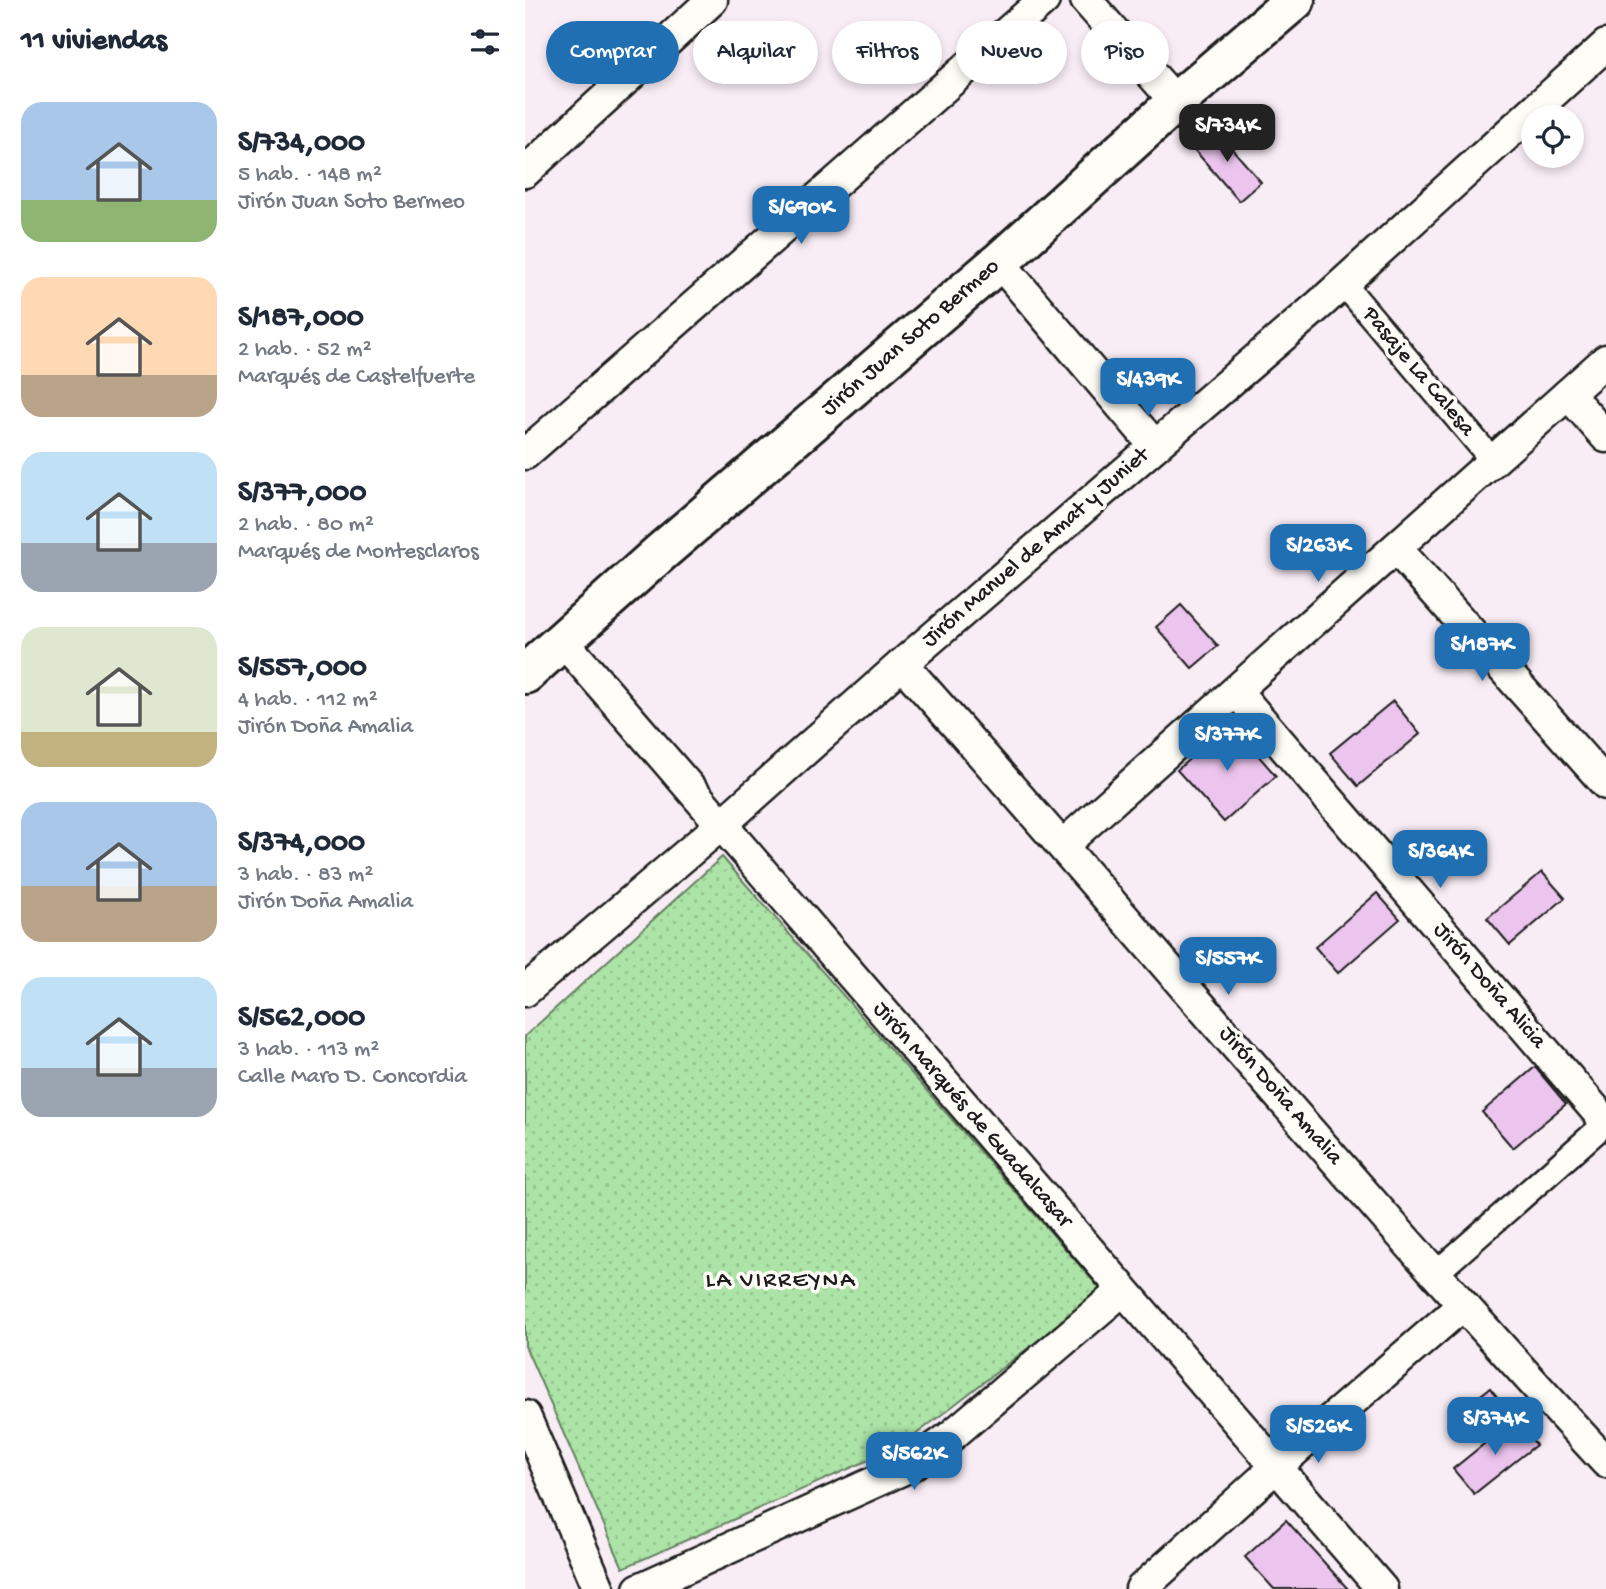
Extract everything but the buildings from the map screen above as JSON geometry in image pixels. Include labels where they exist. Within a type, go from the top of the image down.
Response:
[{"type":"street","points":[[525,172],[712,0]]},
{"type":"street","points":[[525,454],[1044,0]]},
{"type":"street","points":[[1086,0],[1176,102]]},
{"type":"street","name":"Jirón Juan Soto Bermeo","points":[[525,674],[999,262],[1176,102],[1295,0]]},
{"type":"street","name":"Jirón Manuel de Amat y Juniet","points":[[525,991],[721,825],[902,664],[1343,283],[1606,45]]},
{"type":"street","points":[[999,262],[1155,446]]},
{"type":"street","name":"Pasaje La Calesa","points":[[1343,283],[1493,461]]},
{"type":"street","points":[[1063,845],[1606,360]]},
{"type":"street","points":[[1568,394],[1606,437]]},
{"type":"street","points":[[1396,548],[1606,784]]},
{"type":"street","name":"Jirón Marqués de Guadalcasar","points":[[562,640],[1382,1589]]},
{"type":"street","name":"Jirón Doña Amalia","points":[[902,664],[1063,845],[1462,1305],[1606,1462]]},
{"type":"street","name":"Jirón Doña Alicia","points":[[1236,691],[1606,1122]]},
{"type":"street","points":[[1435,1274],[1606,1122]]},
{"type":"street","points":[[639,1589],[910,1466],[950,1437],[1123,1290]]},
{"type":"street","points":[[1141,1589],[1462,1305]]},
{"type":"street","points":[[525,1416],[599,1589]]},
{"type":"green space","points":[[722,857],[1102,1291],[901,1446],[623,1568],[525,1346],[525,1036]]},
{"type":"district","name":"LA VIRREYNA","points":[[781,1281]]}]
